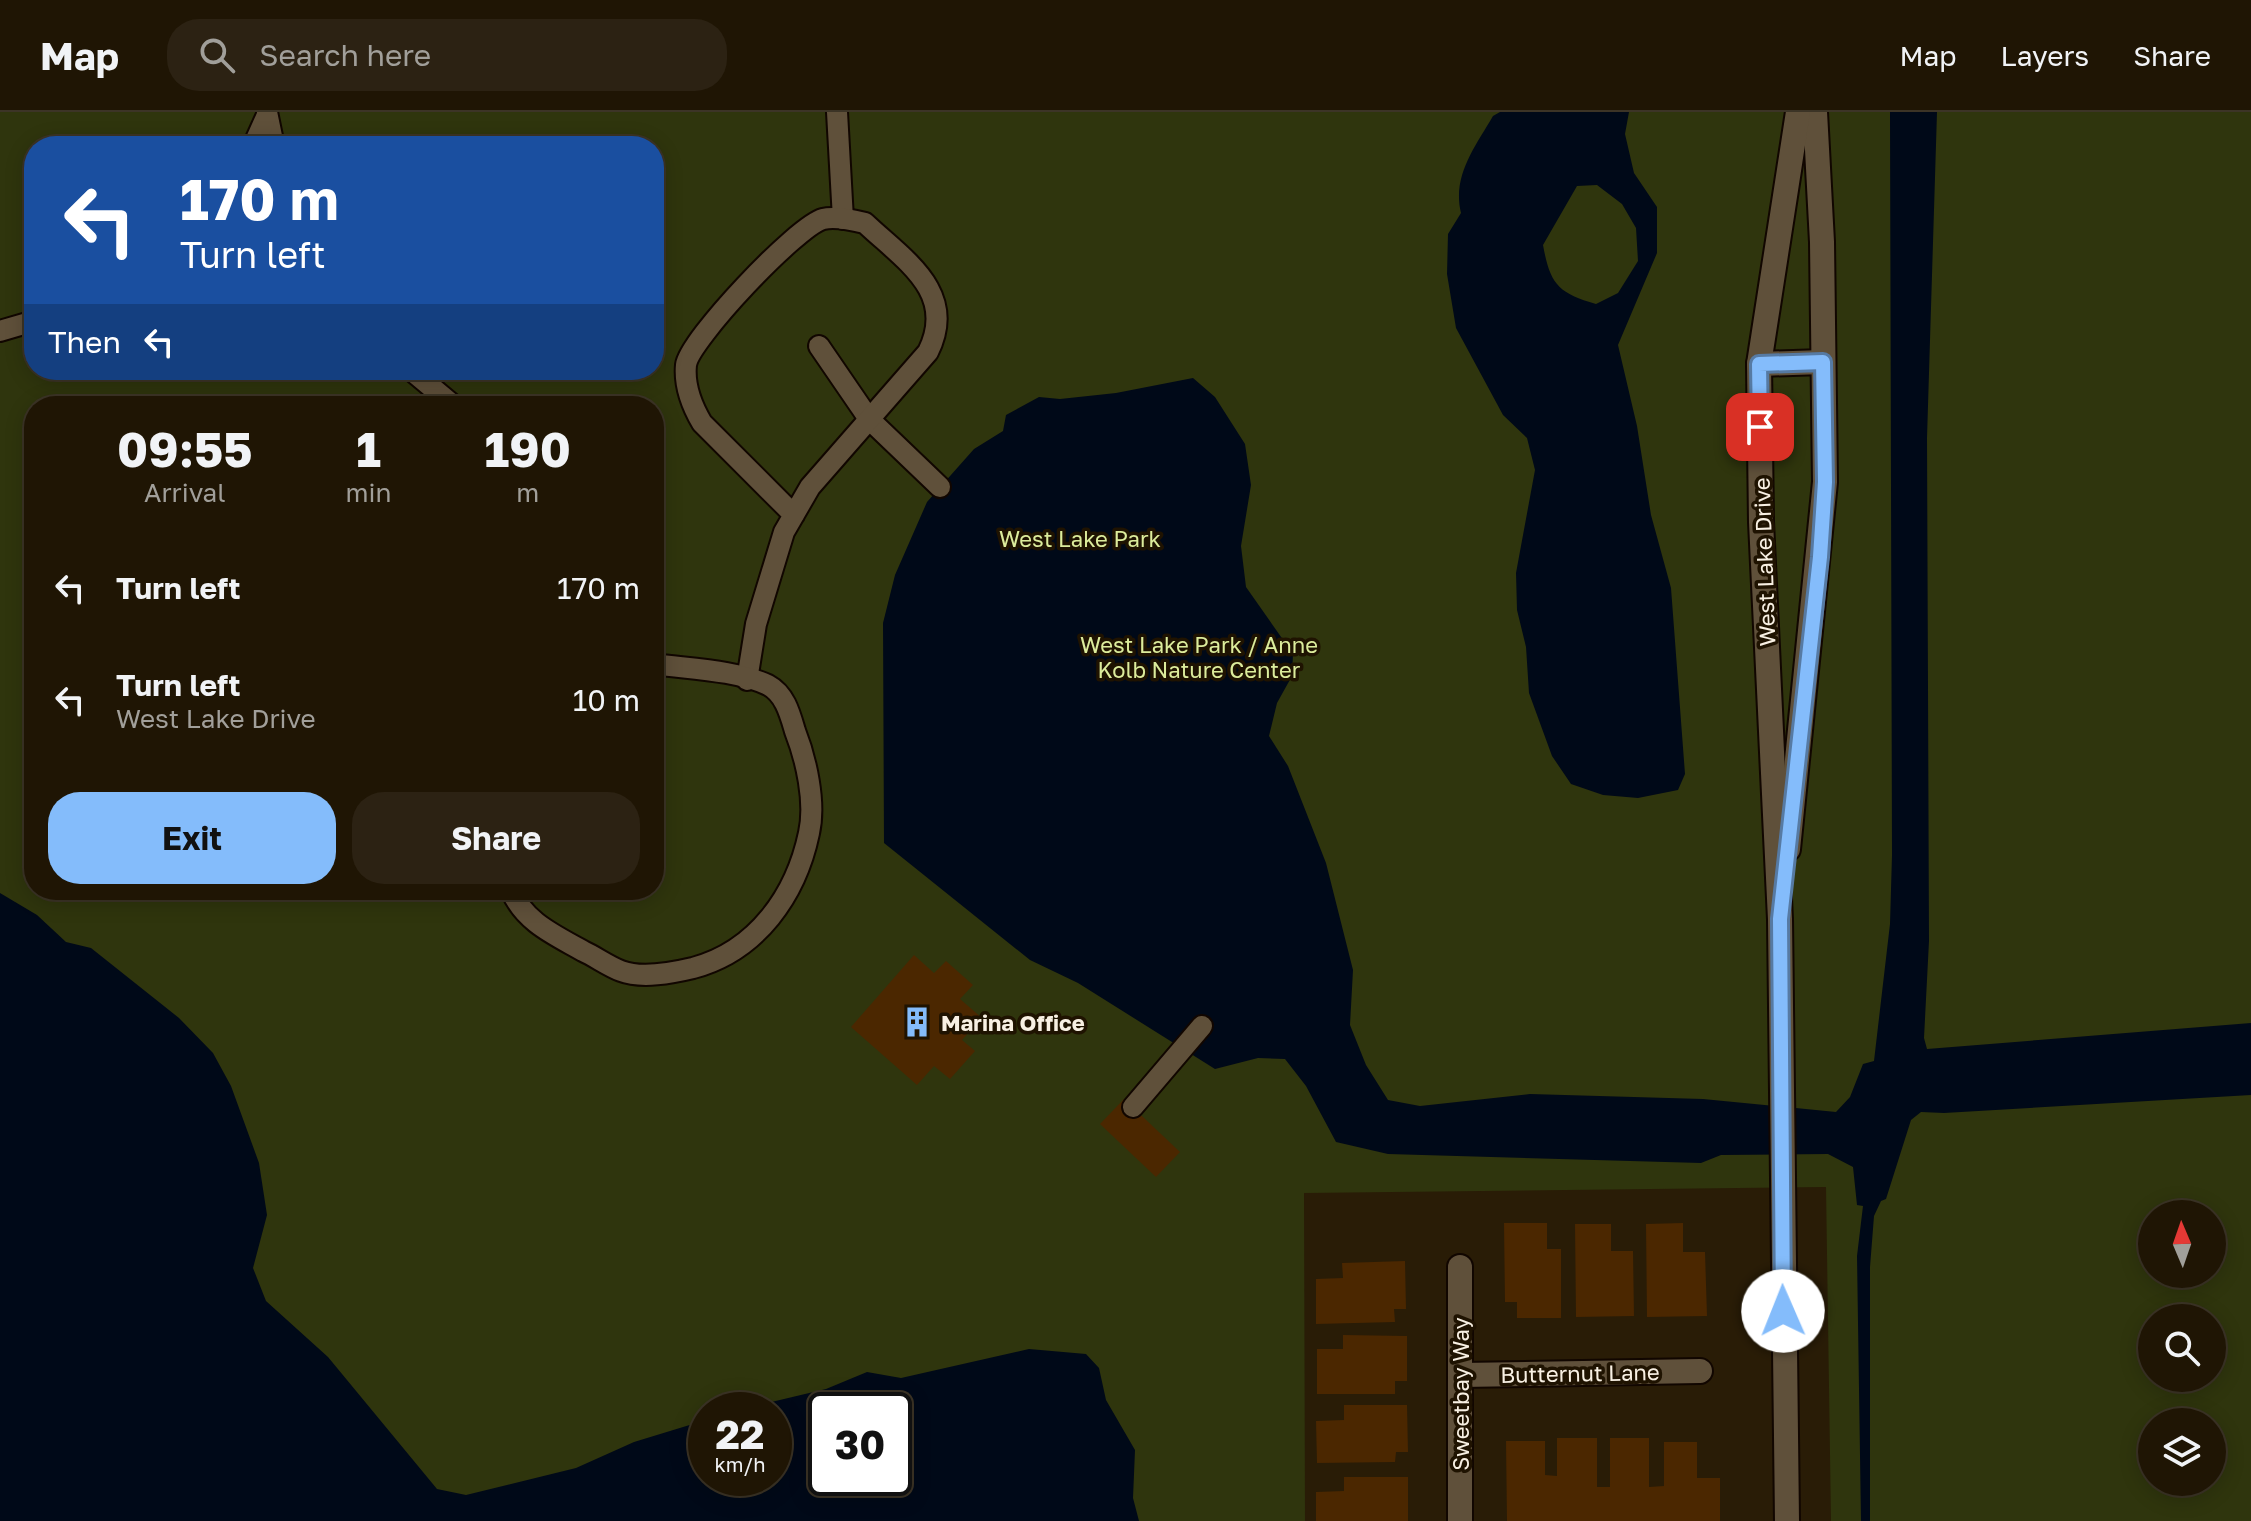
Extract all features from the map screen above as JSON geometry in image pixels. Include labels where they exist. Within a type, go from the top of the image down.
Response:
[{"type":"street","name":"West Lake Drive","points":[[1787,1521],[1780,919],[1761,522],[1759,364],[1798,112]]},
{"type":"street","name":"West Lake Drive","points":[[1780,919],[1820,557],[1825,482],[1815,112]]},
{"type":"street","points":[[1759,364],[1823,362]]},
{"type":"street","name":"Sweetbay Way","points":[[1460,1267],[1460,1521]]},
{"type":"street","name":"Butternut Lane","points":[[1461,1375],[1700,1371]]},
{"type":"lane","points":[[837,112],[843,219]]},
{"type":"lane","points":[[257,136],[267,113]]},
{"type":"lane","points":[[267,113],[272,136]]},
{"type":"lane","points":[[747,680],[756,624],[784,532],[794,515],[810,487],[928,352],[938,331],[937,310],[927,281],[865,223],[823,219],[795,236],[696,340],[686,363],[692,406],[702,423],[794,515]]},
{"type":"lane","points":[[0,331],[24,324]]},
{"type":"lane","points":[[819,346],[869,419],[940,487]]},
{"type":"lane","points":[[423,380],[442,396]]},
{"type":"lane","points":[[515,900],[541,928],[623,973],[669,974],[736,951],[763,927],[790,890],[810,830],[809,787],[800,745],[785,700],[769,686],[664,666]]},
{"type":"lane","points":[[1133,1107],[1202,1026]]},
{"type":"green space","name":"West Lake Park / Anne Kolb Nature Center","points":[[0,112],[2251,112],[2251,1521],[1831,1521],[1826,1187],[1304,1193],[1305,1521],[0,1521]]},
{"type":"water","points":[[1500,112],[1629,112],[1625,134],[1634,173],[1657,207],[1657,253],[1618,345],[1637,426],[1651,515],[1671,588],[1685,774],[1678,790],[1638,798],[1603,795],[1571,784],[1552,756],[1529,693],[1526,647],[1517,610],[1516,573],[1535,470],[1527,438],[1503,415],[1456,328],[1447,274],[1448,234],[1461,213],[1462,174],[1493,116]],"holes":[[[1597,185],[1622,204],[1636,228],[1638,261],[1618,293],[1596,304],[1564,291],[1549,269],[1543,245],[1577,186]]]},
{"type":"water","points":[[1890,112],[1937,112],[1927,438],[1929,941],[1924,1038],[1927,1049],[2251,1023],[2251,1095],[1921,1112],[1911,1120],[1886,1199],[1881,1201],[1874,1216],[1870,1267],[1870,1521],[1861,1521],[1857,1256],[1863,1206],[1857,1205],[1853,1167],[1828,1154],[1721,1155],[1701,1163],[1388,1154],[1336,1142],[1306,1086],[1285,1059],[1258,1058],[1215,1069],[1078,983],[1030,960],[884,843],[883,623],[895,575],[927,502],[974,449],[1003,431],[1006,415],[1039,397],[1060,399],[1116,393],[1193,378],[1215,397],[1245,444],[1251,485],[1241,546],[1246,587],[1293,654],[1292,676],[1277,703],[1269,736],[1288,766],[1326,863],[1353,970],[1350,1025],[1366,1065],[1388,1100],[1420,1106],[1530,1094],[1703,1099],[1836,1112],[1850,1097],[1863,1064],[1874,1061],[1890,924]]},
{"type":"water","points":[[0,893],[37,915],[66,942],[91,948],[179,1018],[213,1053],[231,1086],[259,1163],[267,1215],[253,1268],[266,1301],[328,1357],[437,1489],[466,1495],[576,1468],[634,1442],[688,1426],[688,1496],[792,1496],[792,1397],[808,1393],[808,1496],[912,1496],[912,1392],[813,1392],[867,1372],[901,1378],[1029,1349],[1086,1354],[1099,1368],[1106,1400],[1135,1450],[1133,1498],[1139,1521],[0,1521]]},
{"type":"building","name":"Marina Office","points":[[914,955],[934,973],[946,961],[973,985],[960,999],[982,1018],[962,1040],[975,1051],[950,1079],[934,1066],[917,1085],[851,1027]]},
{"type":"building","points":[[1124,1099],[1180,1152],[1156,1177],[1100,1124]]},
{"type":"building","points":[[1504,1223],[1547,1223],[1547,1249],[1561,1249],[1561,1318],[1517,1318],[1517,1302],[1505,1302]]},
{"type":"building","points":[[1683,1223],[1683,1252],[1705,1252],[1707,1316],[1647,1317],[1646,1224]]},
{"type":"building","points":[[1575,1224],[1611,1224],[1611,1251],[1633,1251],[1634,1316],[1576,1317]]},
{"type":"building","points":[[1405,1261],[1406,1309],[1394,1309],[1395,1322],[1316,1324],[1316,1279],[1343,1278],[1342,1263]]},
{"type":"building","points":[[1343,1335],[1407,1336],[1407,1381],[1395,1381],[1395,1394],[1317,1394],[1317,1349],[1343,1349]]},
{"type":"building","points":[[1344,1405],[1407,1405],[1408,1452],[1396,1452],[1395,1462],[1317,1463],[1316,1421],[1344,1420]]},
{"type":"building","points":[[1557,1438],[1597,1438],[1597,1487],[1610,1487],[1610,1438],[1649,1438],[1649,1487],[1664,1486],[1664,1442],[1697,1442],[1697,1478],[1720,1478],[1720,1521],[1507,1521],[1506,1441],[1545,1441],[1545,1475],[1557,1476]]},
{"type":"building","points":[[1344,1477],[1408,1477],[1408,1521],[1316,1521],[1316,1492],[1344,1491]]},
{"type":"place","name":"Marina Office","points":[[917,1022]]},
{"type":"route","points":[[1760,427],[1759,364],[1823,362],[1825,482],[1820,557],[1780,919],[1783,1311]]},
{"type":"park label","name":"West Lake Park","points":[[1080,538]]}]
